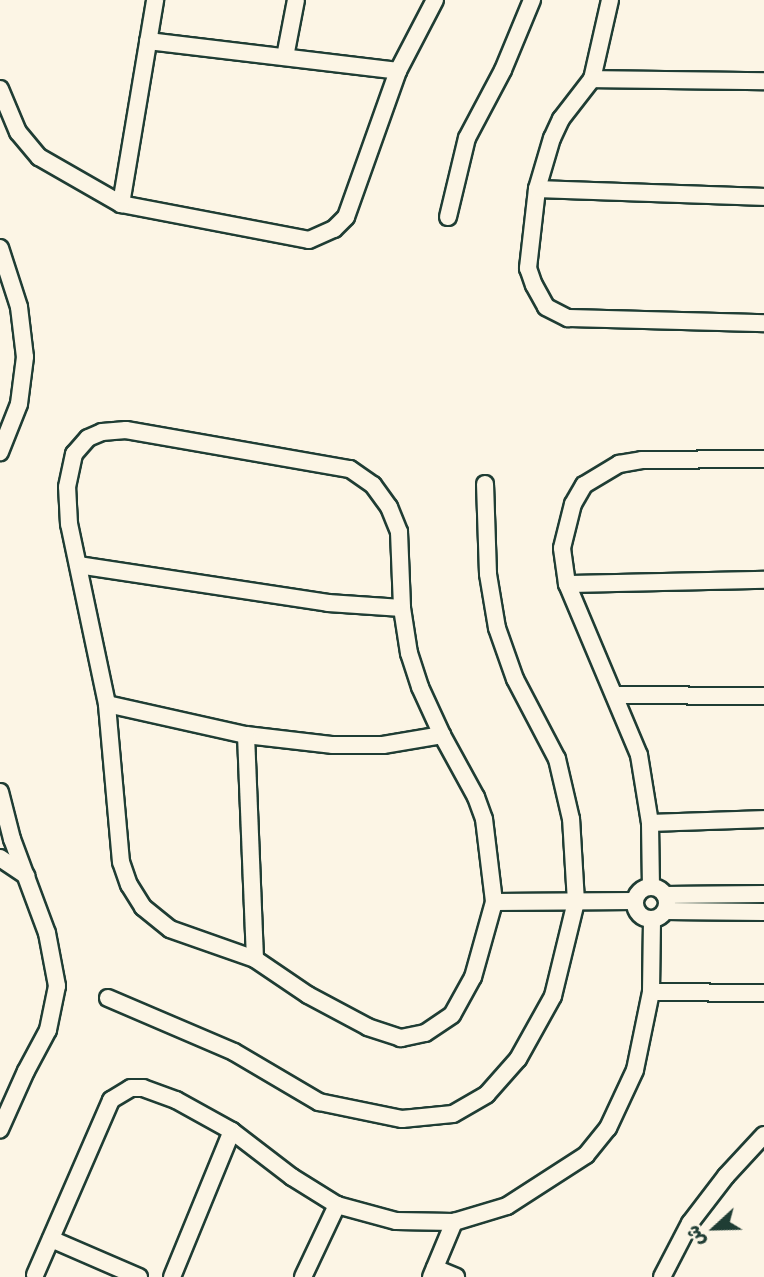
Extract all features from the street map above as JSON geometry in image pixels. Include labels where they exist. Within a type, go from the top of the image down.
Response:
[{"type":"street","points":[[121,204],[155,0]]},
{"type":"street","points":[[285,57],[296,0]]},
{"type":"street","points":[[0,89],[18,132],[39,157],[121,204],[309,240],[334,229],[346,217],[398,71],[435,0]]},
{"type":"street","points":[[448,217],[467,138],[503,70],[532,0]]},
{"type":"street","points":[[610,0],[592,79],[561,119],[552,138],[537,189],[528,268],[546,307],[568,318],[764,323]]},
{"type":"street","points":[[148,41],[398,71]]},
{"type":"street","points":[[592,79],[764,81]]},
{"type":"street","points":[[537,189],[764,197]]},
{"type":"street","points":[[0,248],[19,307],[25,357],[19,404],[0,452]]},
{"type":"street","points":[[125,430],[350,469],[373,485],[389,507],[399,532],[402,608],[420,687],[442,735],[476,797],[484,819],[494,902],[473,977],[452,1015],[425,1033],[401,1038],[368,1027],[308,995],[254,959],[170,929],[143,907],[128,885],[121,862],[107,704],[78,565],[69,524],[67,487],[74,454],[88,438],[102,432],[125,430]]},
{"type":"street","points":[[35,1275],[111,1100],[121,1092],[143,1088],[176,1100],[232,1131],[292,1177],[337,1205],[396,1220],[454,1222],[507,1206],[586,1155],[608,1128],[635,1070],[651,992],[659,903],[639,755],[567,584],[562,548],[573,504],[584,485],[619,464],[642,460],[764,459]]},
{"type":"street","points":[[108,998],[234,1052],[319,1102],[402,1119],[453,1114],[487,1094],[518,1059],[553,996],[576,901],[571,819],[557,759],[515,679],[497,628],[488,574],[485,484]]},
{"type":"street","points":[[78,565],[328,603],[402,608]]},
{"type":"street","points":[[567,584],[764,580]]},
{"type":"street","points":[[616,695],[764,696]]},
{"type":"street","points":[[107,704],[246,735],[332,745],[383,745],[442,735]]},
{"type":"street","points":[[246,735],[254,959]]},
{"type":"street","points":[[0,792],[12,839],[29,877],[54,959],[56,1000],[48,1030],[0,1129]]},
{"type":"street","points":[[650,823],[764,819]]},
{"type":"street","points":[[0,858],[29,877]]},
{"type":"street","points":[[635,901],[641,891],[659,903],[764,912]]},
{"type":"street","points":[[635,901],[641,916],[659,903],[764,894]]},
{"type":"street","points":[[494,902],[635,901]]},
{"type":"street","points":[[651,992],[764,993]]},
{"type":"street","points":[[172,1277],[232,1131]]},
{"type":"street","points":[[662,1277],[690,1223],[726,1176],[764,1135]]},
{"type":"street","points":[[303,1277],[337,1205]]},
{"type":"street","points":[[454,1222],[433,1272],[456,1277]]},
{"type":"street","points":[[51,1239],[139,1277]]}]
